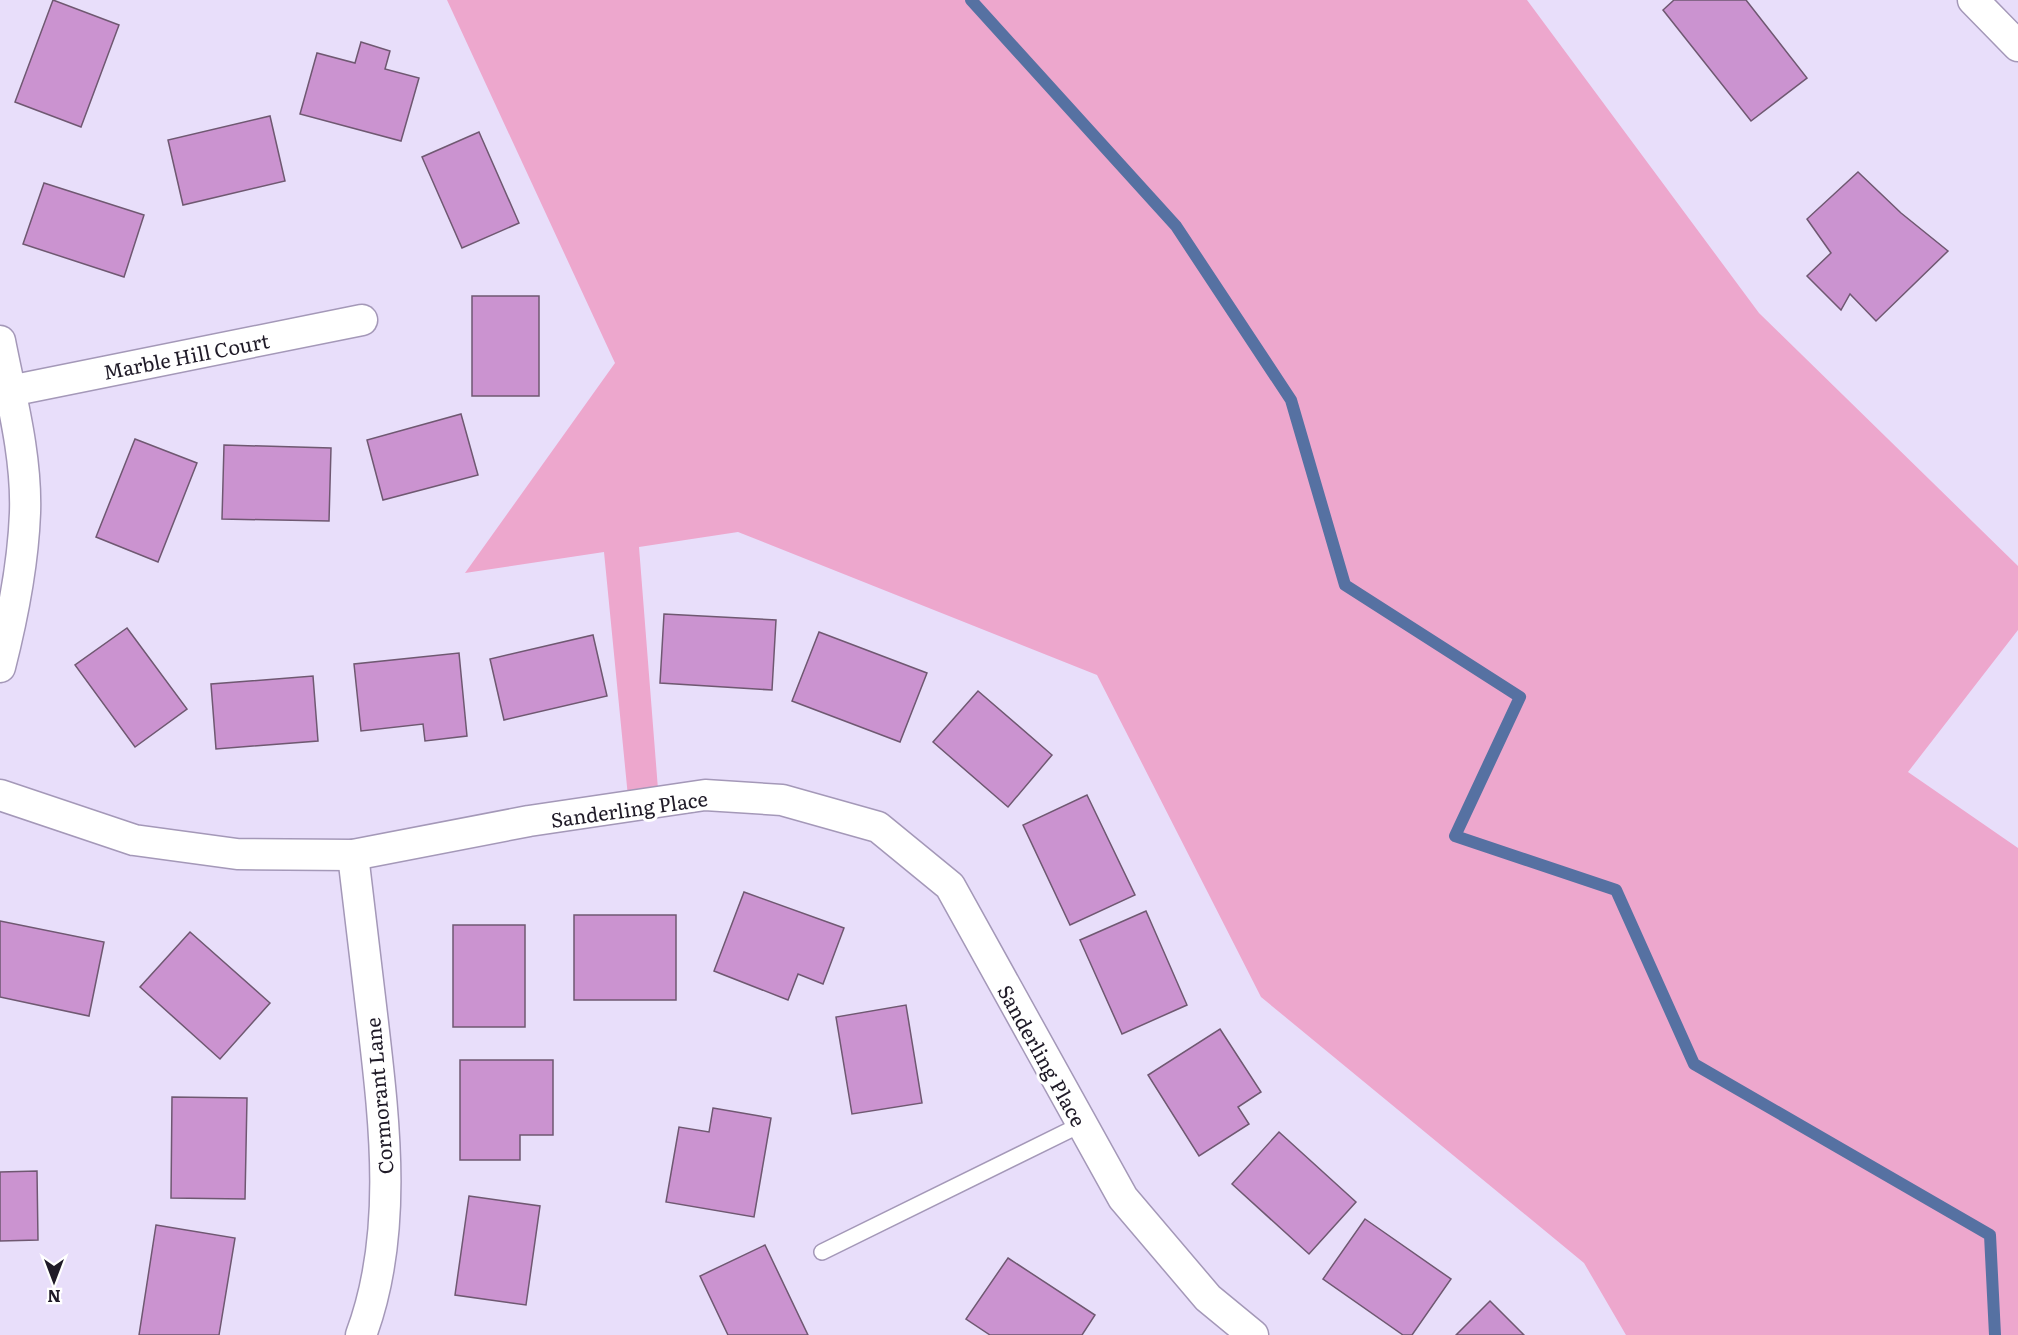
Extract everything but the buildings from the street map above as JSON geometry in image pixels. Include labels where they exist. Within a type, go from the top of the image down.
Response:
[{"type":"street","points":[[1973,0],[2018,46]]},
{"type":"street","name":"Marble Hill Court","points":[[10,391],[362,320]]},
{"type":"street","points":[[0,341],[21,453],[25,512],[16,604],[0,667]]},
{"type":"street","name":"Sanderling Place","points":[[0,795],[134,840],[237,854],[353,855],[529,821],[705,795],[782,800],[878,827],[950,886],[1123,1198],[1208,1298],[1252,1335]]},
{"type":"street","name":"Cormorant Lane","points":[[353,855],[382,1100],[386,1209],[371,1308],[361,1335]]},
{"type":"lane","points":[[822,1252],[1082,1124]]},
{"type":"shaded area","points":[[447,0],[1527,0],[1759,313],[2018,566],[2018,630],[1908,772],[2018,848],[2018,1335],[1626,1335],[1584,1263],[1261,997],[1097,675],[738,532],[639,547],[659,802],[629,807],[604,552],[465,573],[615,363]]},
{"type":"waterway","points":[[971,0],[1176,226],[1291,400],[1345,585],[1520,697],[1455,836],[1616,890],[1694,1064],[1990,1235],[1995,1335]]}]
